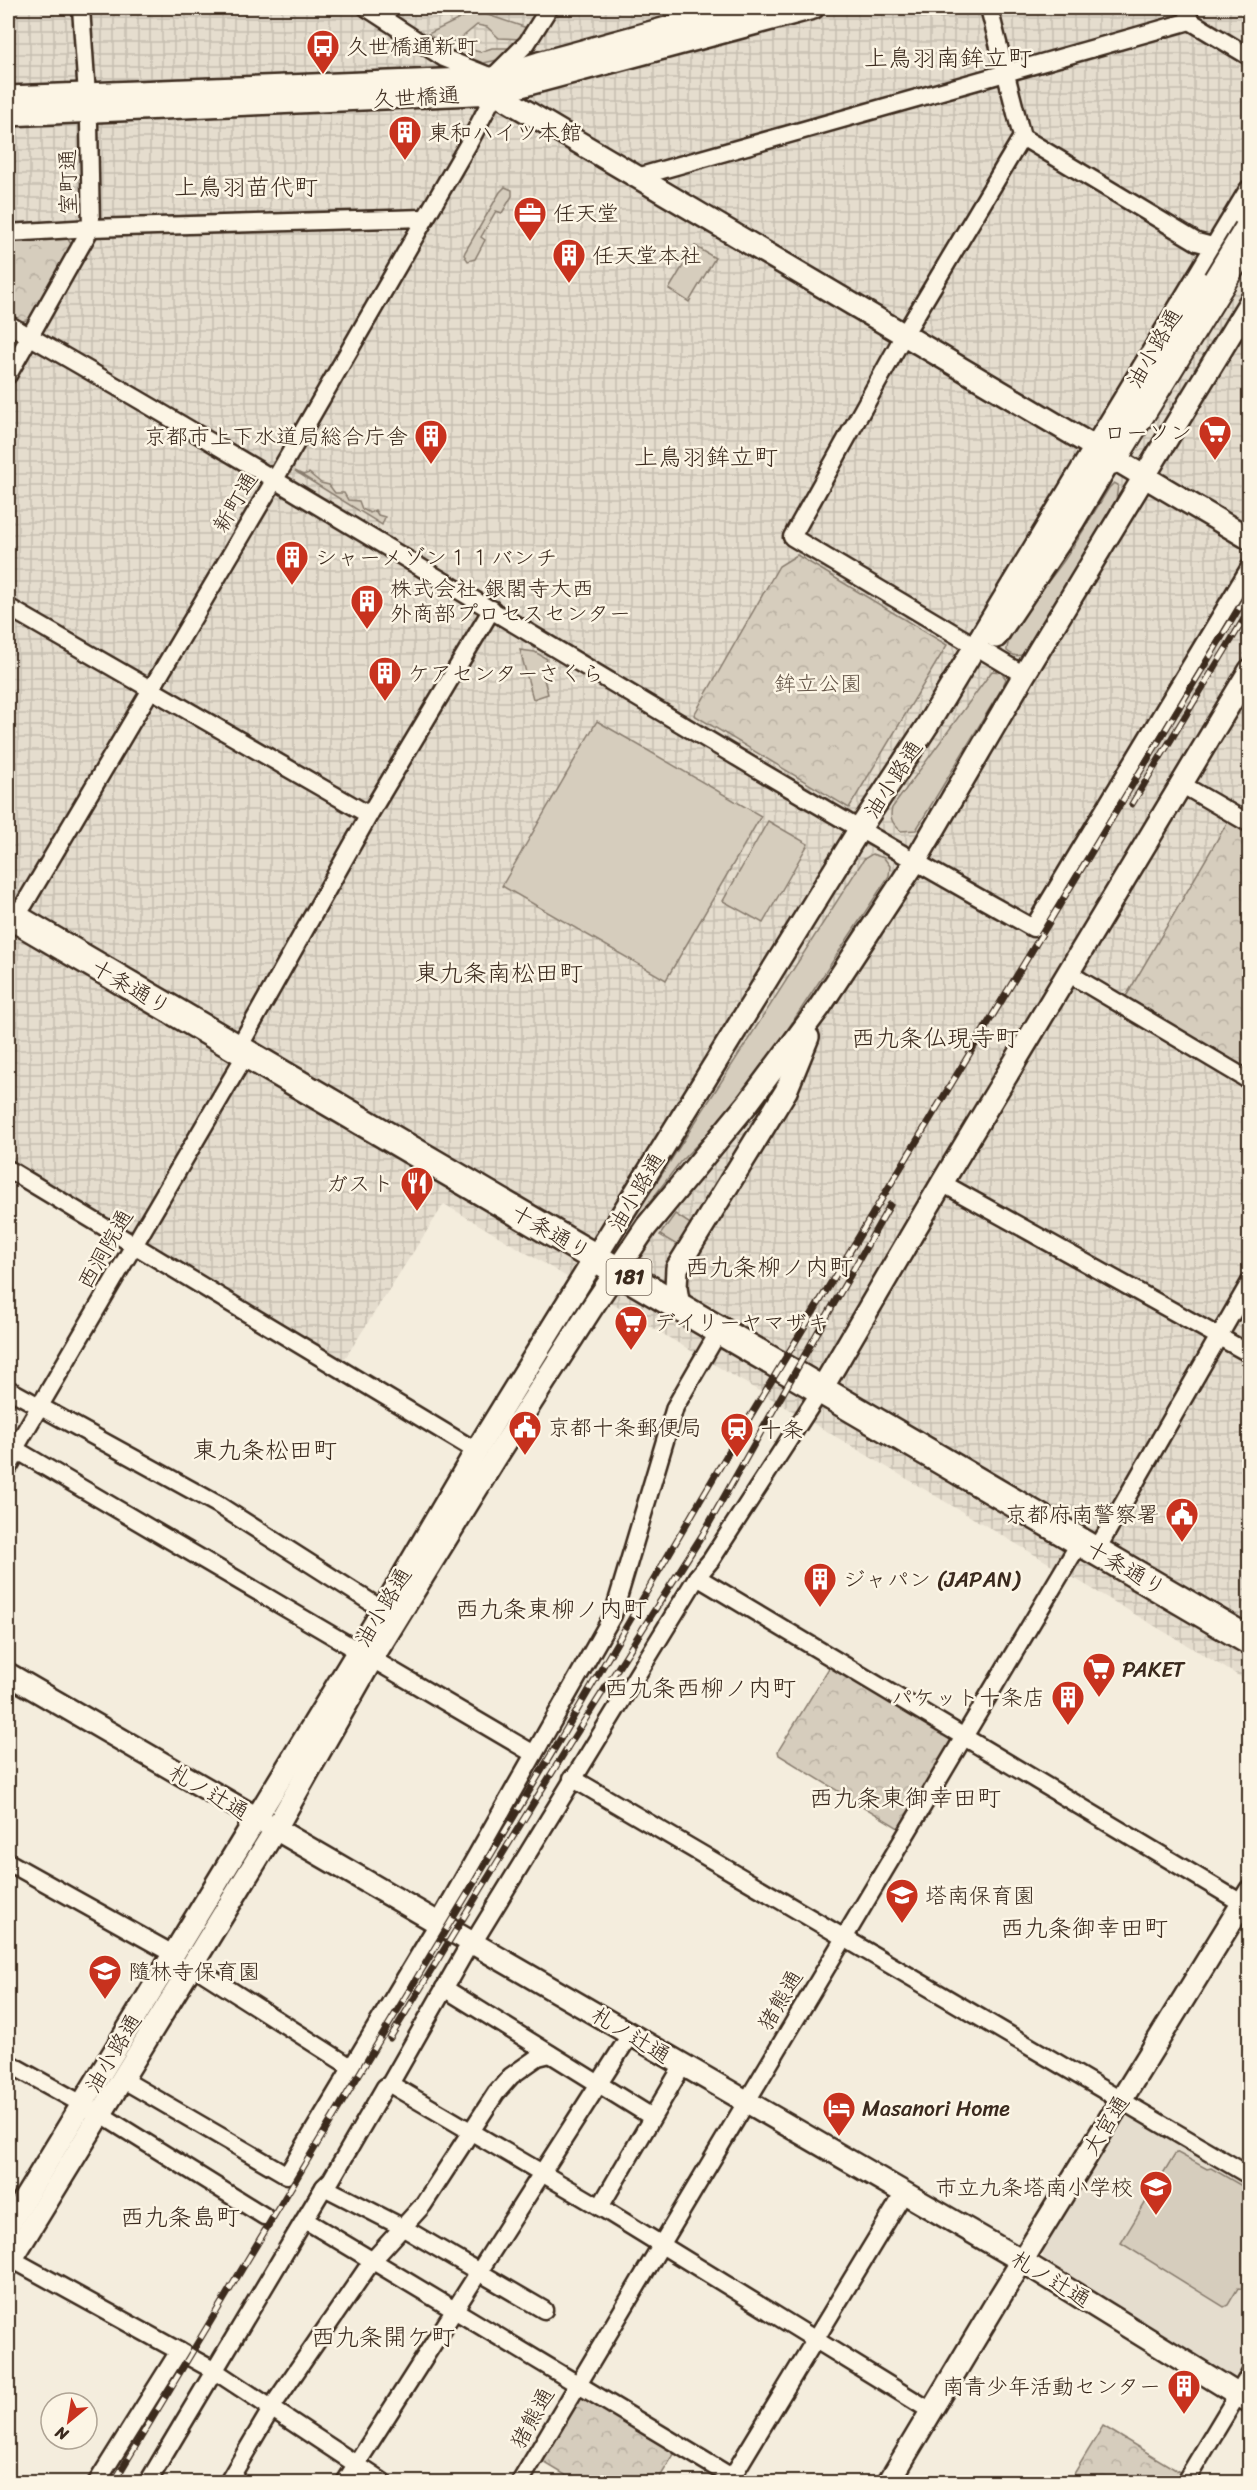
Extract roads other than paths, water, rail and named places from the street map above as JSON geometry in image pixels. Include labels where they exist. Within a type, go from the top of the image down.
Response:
[{"type":"highway","points":[[1103,454],[1220,282],[1250,231]]},
{"type":"main road","name":"十条通り","points":[[10,920],[607,1264],[1250,1641]]},
{"type":"street","name":"室町通","points":[[8,375],[92,228],[81,8]]},
{"type":"street","points":[[367,8],[444,58],[494,85],[637,177],[1103,454],[1250,538]]},
{"type":"street","name":"新町通","points":[[10,920],[26,903],[274,481],[470,141],[494,85],[527,43],[549,8]]},
{"type":"street","name":"久世橋通","points":[[494,85],[539,63],[740,8]]},
{"type":"street","name":"久世橋通","points":[[8,98],[86,103],[494,85],[756,15],[813,8]]},
{"type":"street","points":[[989,8],[1022,137],[904,335],[792,537],[1024,675]]},
{"type":"street","points":[[637,177],[1007,73],[1189,14],[1250,57]]},
{"type":"street","name":"久世橋通","points":[[8,115],[86,103]]},
{"type":"street","points":[[1022,137],[1197,242],[1216,248],[1250,266]]},
{"type":"street","name":"油小路通","points":[[9,2260],[173,1953],[255,1819],[495,1460],[859,830],[981,649],[1073,522],[1103,454],[1188,291],[1250,191]]},
{"type":"street","points":[[8,233],[92,228],[424,218]]},
{"type":"street","name":"油小路通","points":[[8,2226],[91,2109],[122,2079],[275,1830],[365,1655],[383,1610],[476,1451],[607,1264],[646,1227],[748,1103],[819,1008],[915,862],[1024,675],[1250,302]]},
{"type":"street","points":[[8,324],[492,609],[859,830],[1033,928],[1250,567]]},
{"type":"street","points":[[8,607],[369,815]]},
{"type":"street","name":"西洞院通","points":[[8,1468],[12,1448],[17,1445],[40,1407],[242,1052],[369,815],[492,609]]},
{"type":"street","points":[[148,2482],[324,2187],[331,2180],[385,2087],[390,2084],[465,1952],[473,1944],[572,1778],[697,1577],[711,1560],[821,1390],[942,1183],[1250,670]]},
{"type":"street","points":[[1181,784],[1250,824]]},
{"type":"street","points":[[1068,972],[1250,1081]]},
{"type":"street","points":[[679,1307],[676,1268],[786,1091],[819,1008]]},
{"type":"street","points":[[8,1169],[476,1451]]},
{"type":"street","points":[[942,1183],[1250,1354]]},
{"type":"street","name":"猪熊通","points":[[520,2482],[964,1737],[1088,1546],[1250,1282]]},
{"type":"street","points":[[122,2079],[287,2175],[437,1925],[613,1615],[675,1407],[719,1331]]},
{"type":"street","points":[[8,1389],[217,1504],[383,1610]]},
{"type":"street","points":[[12,1448],[534,1754]]},
{"type":"street","points":[[697,1577],[964,1737],[1247,1901]]},
{"type":"street","name":"札ノ辻通","points":[[8,1674],[437,1925],[1023,2261],[1243,2398]]},
{"type":"street","points":[[572,1778],[1250,2176]]},
{"type":"street","points":[[8,1862],[173,1953]]},
{"type":"street","name":"大宮通","points":[[889,2482],[1121,2101],[1247,1901]]},
{"type":"street","points":[[191,1965],[351,2067]]},
{"type":"street","points":[[444,1989],[652,2117]]},
{"type":"street","points":[[345,2482],[630,2035]]},
{"type":"street","points":[[228,2482],[272,2409],[372,2261],[423,2205],[496,2093],[511,2076],[538,2056],[550,2054]]},
{"type":"street","points":[[8,2063],[91,2109],[264,2216]]},
{"type":"street","points":[[600,2207],[682,2065]]},
{"type":"street","points":[[390,2084],[542,2172],[931,2410]]},
{"type":"street","points":[[324,2187],[402,2227],[544,2310]]},
{"type":"street","points":[[305,2220],[734,2481],[904,2193]]},
{"type":"street","points":[[9,2260],[215,2371],[383,2482]]},
{"type":"street","points":[[96,2482],[179,2351]]},
{"type":"street","points":[[1185,2482],[1243,2398],[1250,2374]]},
{"type":"railway","points":[[114,2482],[561,1738],[728,1453],[1250,590]]},
{"type":"railway","points":[[1132,804],[1250,609]]},
{"type":"railway","points":[[390,2038],[569,1745],[703,1534],[890,1205]]},
{"type":"place","name":"久世橋通新町","points":[[323,75]]},
{"type":"place","name":"東和ハイツ本館","points":[[405,161]]},
{"type":"place","name":"任天堂","points":[[530,242]]},
{"type":"place","name":"任天堂本社","points":[[569,284]]},
{"type":"place","name":"ローソン","points":[[1215,461]]},
{"type":"place","name":"京都市上下水道局総合庁舎","points":[[431,465]]},
{"type":"place","name":"シャーメゾン１１バンチ","points":[[292,586]]},
{"type":"place","name":"株式会社 銀閣寺大西 外商部プロセスセンター","points":[[367,630]]},
{"type":"place","name":"ケアセンターさくら","points":[[385,702]]},
{"type":"place","name":"ガスト","points":[[417,1212]]},
{"type":"place","name":"デイリーヤマザキ","points":[[631,1351]]},
{"type":"place","name":"京都十条郵便局","points":[[525,1456]]},
{"type":"place","name":"十条","points":[[737,1458]]},
{"type":"place","name":"京都府南警察署","points":[[1182,1543]]},
{"type":"place","name":"ジャパン (JAPAN)","points":[[820,1608]]},
{"type":"place","name":"PAKET","points":[[1099,1698]]},
{"type":"place","name":"パケット十条店","points":[[1068,1726]]},
{"type":"place","name":"塔南保育園","points":[[902,1924]]},
{"type":"place","name":"隨林寺保育園","points":[[105,2000]]},
{"type":"place","name":"Masanori Home","points":[[839,2137]]},
{"type":"place","name":"市立九条塔南小学校","points":[[1156,2216]]},
{"type":"place","name":"南青少年活動センター","points":[[1184,2415]]},
{"type":"district","name":"上鳥羽南鉾立町","points":[[948,58]]},
{"type":"district","name":"上鳥羽苗代町","points":[[246,187]]},
{"type":"district","name":"上鳥羽鉾立町","points":[[706,457]]},
{"type":"district","name":"東九条南松田町","points":[[499,973]]},
{"type":"district","name":"西九条仏現寺町","points":[[935,1038]]},
{"type":"district","name":"西九条柳ノ内町","points":[[769,1267]]},
{"type":"district","name":"東九条松田町","points":[[265,1450]]},
{"type":"district","name":"西九条東柳ノ内町","points":[[551,1609]]},
{"type":"district","name":"西九条西柳ノ内町","points":[[700,1688]]},
{"type":"district","name":"西九条東御幸田町","points":[[905,1798]]},
{"type":"district","name":"西九条御幸田町","points":[[1084,1928]]},
{"type":"district","name":"西九条島町","points":[[180,2217]]},
{"type":"district","name":"西九条開ケ町","points":[[383,2337]]},
{"type":"park label","name":"鉾立公園","points":[[818,683]]}]
